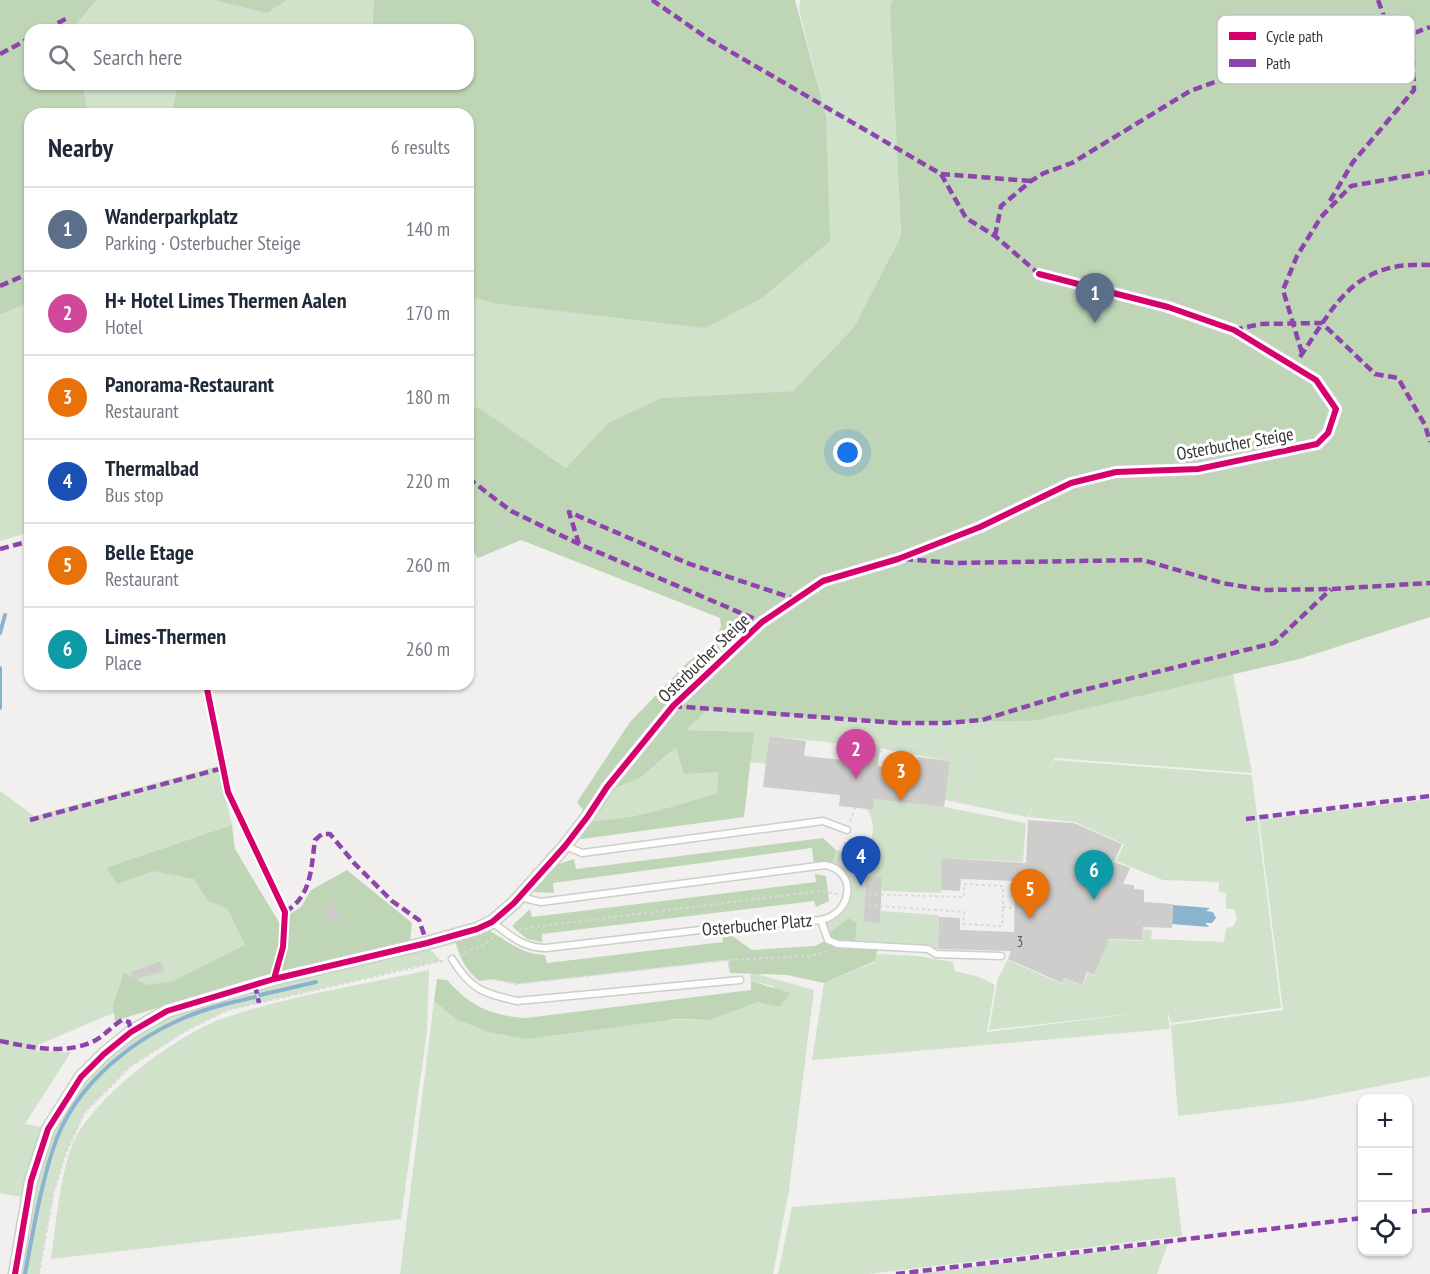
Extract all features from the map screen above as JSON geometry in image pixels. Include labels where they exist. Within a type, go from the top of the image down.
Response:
[{"type":"street","name":"Osterbucher Steige","points":[[15,1274],[31,1180],[48,1129],[81,1077],[131,1032],[167,1011],[210,997],[427,944],[477,929],[492,922],[520,897],[565,846],[607,787],[673,706],[762,622],[823,581],[898,559],[980,527],[1071,483],[1116,472],[1198,469],[1317,444],[1328,433],[1336,409],[1316,381],[1234,330],[1168,308],[1039,274]]},
{"type":"lane","points":[[565,846],[582,853],[823,821],[847,830]]},
{"type":"lane","points":[[520,897],[541,902],[825,865],[839,870],[846,879],[848,896]]},
{"type":"lane","name":"Osterbucher Platz","points":[[492,922],[522,944],[533,948],[546,948],[726,927],[821,920],[834,917],[843,909],[848,896]]},
{"type":"lane","points":[[821,920],[828,940],[838,944],[928,950],[936,954],[1001,956]]},
{"type":"lane","points":[[452,959],[464,978],[483,993],[517,1001],[740,980]]},
{"type":"path","points":[[880,752],[886,747],[933,748],[970,762],[971,767],[957,790],[959,803]]},
{"type":"path","points":[[841,859],[844,850]]},
{"type":"path","points":[[964,884],[1003,885],[1002,926],[963,924],[964,912],[863,905],[864,898],[864,894],[964,897],[964,884]]},
{"type":"path","points":[[39,1274],[54,1191],[66,1153],[85,1112],[131,1066],[188,1030],[228,1010],[452,959],[484,945],[504,931],[820,891],[864,898]]},
{"type":"path","points":[[1003,908],[1015,908]]},
{"type":"path","points":[[479,981],[492,979],[517,984],[728,960],[810,956],[828,951],[838,944]]},
{"type":"path","points":[[728,960],[731,980]]},
{"type":"green space","points":[[0,0],[97,0],[76,24],[24,24],[24,90],[83,90],[88,108],[24,108],[24,305],[0,315]]},
{"type":"green space","points":[[97,0],[212,0],[267,13],[287,0],[374,0],[372,24],[76,24]]},
{"type":"green space","points":[[212,0],[287,0],[267,13]]},
{"type":"green space","points":[[374,0],[795,0],[826,115],[830,241],[762,298],[705,328],[492,303],[474,298],[474,108],[172,108],[177,90],[474,90],[474,24],[372,24]]},
{"type":"green space","points":[[800,0],[892,0],[890,8],[901,236],[854,327],[793,391],[661,398],[608,423],[566,468],[478,407],[474,407],[474,298],[492,303],[826,115],[799,10]]},
{"type":"green space","points":[[892,0],[1430,0],[1430,617],[1299,659],[1033,721],[898,723],[707,710],[686,730],[754,732],[744,817],[582,839],[578,837],[588,821],[638,815],[717,793],[718,772],[684,774],[676,747],[640,778],[613,789],[586,814],[577,802],[630,722],[688,662],[713,644],[721,627],[720,618],[521,540],[478,558],[474,552],[474,407],[478,407],[566,468],[608,423],[661,398],[793,391],[854,327],[901,236],[890,8]]},
{"type":"green space","points":[[83,90],[177,90],[172,108],[88,108]]},
{"type":"green space","points":[[24,305],[24,534],[0,541],[0,315]]},
{"type":"green space","points":[[1233,674],[1252,773],[1055,758],[1050,768],[1055,760],[1252,775],[1281,1008],[1171,1023],[1167,1009],[1170,1029],[812,1060],[824,983],[875,962],[877,954],[918,956],[953,962],[955,971],[979,977],[995,985],[987,1032],[1147,1012],[989,1030],[998,978],[1008,960],[1062,984],[1064,978],[1082,986],[1088,973],[1094,976],[1103,953],[1093,939],[1142,941],[1143,929],[1152,930],[1151,939],[1224,942],[1226,928],[1233,927],[1237,919],[1234,909],[1226,909],[1226,893],[1219,892],[1219,882],[1163,880],[1116,861],[1124,844],[1075,822],[1028,817],[1034,803],[1027,817],[945,800],[949,761],[880,748],[769,736],[766,764],[750,762],[753,732],[685,730],[707,710],[898,723],[1033,721]]},
{"type":"green space","points":[[676,747],[718,772],[717,793],[638,815],[588,821],[613,789],[640,778]]},
{"type":"green space","points":[[218,766],[232,825],[210,833],[259,961],[101,1018],[38,1045],[37,1051],[71,1052],[25,1124],[41,1127],[21,1197],[0,1193],[0,791],[34,816]]},
{"type":"green space","points":[[874,799],[944,807],[1026,823],[1023,862],[943,858],[941,893],[882,891],[882,877],[866,876],[865,922],[880,923],[881,911],[939,915],[938,949],[855,945],[857,924],[849,918],[826,935],[821,920],[843,909],[846,880],[832,866],[836,850],[848,854],[858,853],[869,844],[873,830],[867,809],[873,810]]},
{"type":"green space","points":[[1430,799],[1430,1076],[1303,1101],[1178,1116],[1171,1025],[1283,1010],[1259,820]]},
{"type":"green space","points":[[232,825],[235,849],[280,924],[287,926],[288,915],[301,907],[311,890],[347,870],[412,923],[410,941],[256,977],[115,1021],[113,1005],[124,973],[147,985],[174,981],[245,945],[228,909],[208,901],[194,879],[153,871],[117,884],[106,868]]},
{"type":"green space","points":[[823,838],[836,850],[832,866],[814,866],[812,848],[553,883],[554,893],[534,892],[556,865],[574,859],[576,869]]},
{"type":"green space","points":[[815,874],[826,876],[829,901],[816,907],[814,901],[542,934],[542,942],[527,939],[512,926],[530,909],[532,917],[816,882]]},
{"type":"green space","points":[[849,918],[857,924],[855,945],[878,947],[875,961],[824,983],[787,975],[730,973],[728,960],[517,984],[492,979],[479,981],[464,963],[455,941],[488,930],[522,950],[545,955],[547,963],[723,942],[722,934],[728,933],[752,950],[815,946],[827,940],[826,935]]},
{"type":"green space","points":[[430,949],[441,961],[228,1010],[187,1030],[131,1066],[85,1112],[66,1153],[54,1191],[39,1274],[22,1274],[37,1187],[52,1137],[72,1101],[101,1066],[118,1051],[153,1025],[192,1008]]},
{"type":"green space","points":[[429,970],[427,1031],[401,1219],[51,1259],[62,1185],[73,1143],[83,1125],[98,1107],[137,1070],[181,1039],[221,1019],[298,997]]},
{"type":"green space","points":[[750,972],[814,990],[789,1190],[773,1274],[400,1274],[434,1001],[456,1019],[710,1020],[758,1002],[774,986],[751,981]]},
{"type":"green space","points":[[437,979],[447,980],[464,997],[482,1008],[502,1015],[526,1018],[751,990],[751,981],[790,993],[780,1007],[758,1002],[710,1020],[676,1019],[527,1039],[489,1032],[456,1019],[434,1001]]},
{"type":"green space","points":[[1175,1177],[1182,1236],[869,1274],[778,1274],[792,1207]]},
{"type":"green space","points":[[1168,1243],[1157,1274],[917,1274]]},
{"type":"water","points":[[1173,905],[1210,908],[1206,911],[1213,912],[1216,918],[1212,923],[1205,923],[1209,927],[1172,924]]},
{"type":"building","points":[[769,736],[806,741],[804,756],[844,760],[846,744],[880,748],[878,766],[916,771],[918,757],[950,761],[944,807],[874,799],[873,810],[839,806],[840,795],[763,787]]},
{"type":"building","points":[[1028,820],[1074,823],[1122,844],[1114,862],[1130,868],[1123,884],[1134,885],[1134,889],[1144,890],[1144,902],[1173,904],[1172,928],[1143,927],[1142,940],[1109,939],[1094,975],[1087,972],[1082,985],[1064,978],[1062,983],[1008,959],[1011,951],[938,949],[939,917],[960,918],[960,930],[1014,932],[1015,881],[961,879],[960,891],[941,890],[942,858],[1026,863]]},
{"type":"building","points":[[866,876],[882,877],[880,923],[864,922]]},
{"type":"building","points":[[330,902],[341,914],[333,922],[322,911]]},
{"type":"building","points":[[161,961],[164,971],[133,980],[131,972]]},
{"type":"waterway","points":[[0,633],[5,615]]},
{"type":"waterway","points":[[0,668],[0,708]]},
{"type":"waterway","points":[[260,995],[316,982]]},
{"type":"waterway","points":[[25,1274],[53,1149],[63,1125],[92,1082],[132,1047],[178,1021],[221,1005],[255,997]]},
{"type":"marked path","points":[[652,0],[707,38],[941,174],[966,218],[995,236],[1039,274]]},
{"type":"marked path","points":[[1378,0],[1383,15]]},
{"type":"marked path","points":[[56,24],[67,18]]},
{"type":"marked path","points":[[1415,33],[1430,27]]},
{"type":"marked path","points":[[0,54],[24,41]]},
{"type":"marked path","points":[[995,236],[1001,206],[1031,181],[1044,173],[1072,163],[1190,91],[1217,81]]},
{"type":"marked path","points":[[1330,201],[1353,162],[1414,90],[1414,84]]},
{"type":"marked path","points":[[1302,353],[1283,290],[1297,256],[1321,217],[1351,186],[1430,172]]},
{"type":"marked path","points":[[941,174],[1031,181]]},
{"type":"marked path","points":[[1300,357],[1337,303],[1365,278],[1383,270],[1430,265]]},
{"type":"marked path","points":[[0,286],[24,276]]},
{"type":"marked path","points":[[1234,330],[1260,324],[1322,323],[1375,374],[1398,378],[1425,425],[1430,442]]},
{"type":"marked path","points":[[474,483],[511,511],[579,544],[762,622]]},
{"type":"marked path","points":[[579,544],[569,512],[687,563],[795,599]]},
{"type":"marked path","points":[[0,549],[24,543]]},
{"type":"marked path","points":[[904,559],[954,563],[1143,560],[1222,583],[1264,590],[1331,589],[1430,583]]},
{"type":"marked path","points":[[673,706],[898,723],[982,720],[1067,694],[1274,643],[1331,589]]},
{"type":"marked path","points":[[30,820],[223,768]]},
{"type":"marked path","points":[[1246,819],[1430,796]]},
{"type":"marked path","points":[[285,912],[301,898],[305,890],[311,871],[315,840],[322,834],[330,834],[355,864],[392,901],[419,920],[427,943]]},
{"type":"marked path","points":[[255,985],[259,1003]]},
{"type":"marked path","points":[[0,1041],[46,1049],[81,1046],[96,1040],[122,1020],[129,1022],[131,1032]]},
{"type":"marked path","points":[[1412,1212],[1430,1210]]},
{"type":"marked path","points":[[896,1274],[1358,1218]]},
{"type":"cycle path","points":[[15,1274],[31,1181],[48,1129],[81,1077],[104,1054],[131,1032],[167,1011],[274,979],[427,943],[477,929],[492,922],[514,903],[565,846],[607,787],[673,706],[762,622],[823,581],[898,559],[980,527],[1071,483],[1116,472],[1198,469],[1317,444],[1328,433],[1336,409],[1316,380],[1234,330],[1168,307],[1039,274]]},
{"type":"cycle path","points":[[207,690],[228,792],[285,912],[283,947],[274,979]]},
{"type":"place","name":"Wanderparkplatz","points":[[1095,323]]},
{"type":"place","name":"H+ Hotel Limes Thermen Aalen","points":[[856,779]]},
{"type":"place","name":"Panorama-Restaurant","points":[[901,801]]},
{"type":"place","name":"Thermalbad","points":[[861,886]]},
{"type":"place","name":"Limes-Thermen","points":[[1094,900]]},
{"type":"place","name":"Belle Etage","points":[[1030,919]]}]
